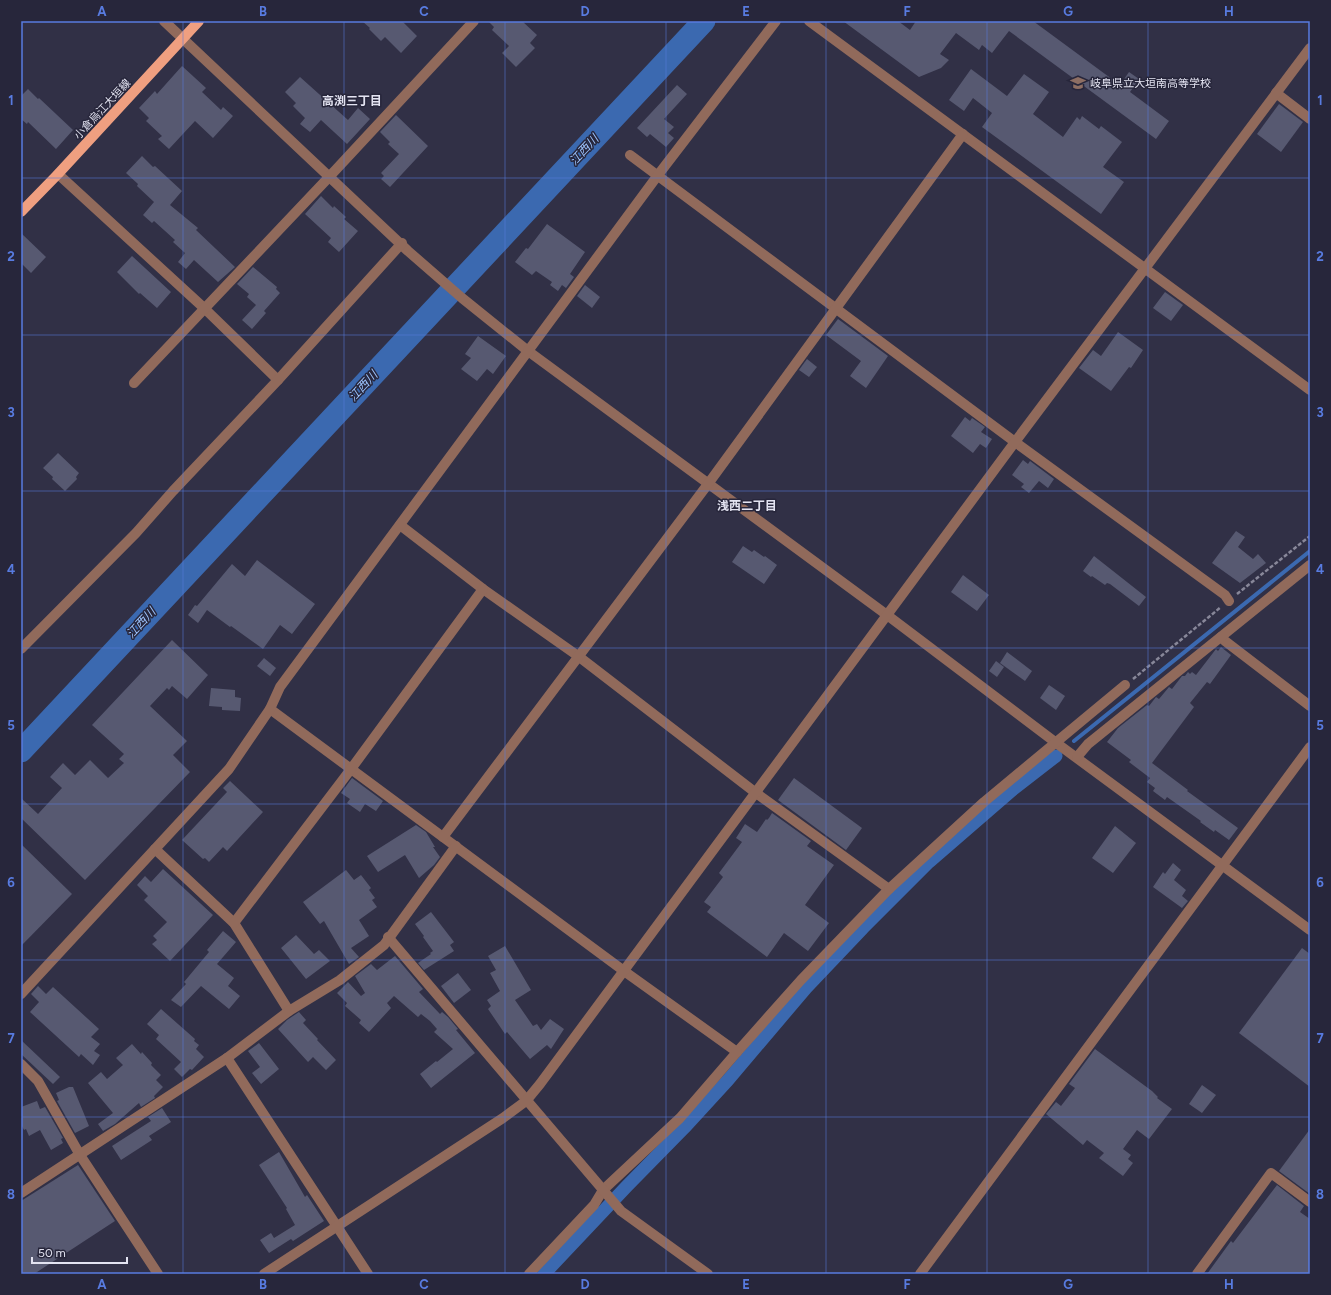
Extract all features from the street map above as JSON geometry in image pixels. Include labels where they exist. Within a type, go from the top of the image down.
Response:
[{"type":"main road","name":"小倉烏江大垣線","points":[[21,212],[199,21]]},
{"type":"street","points":[[164,21],[405,247],[462,298],[528,351],[888,616],[1055,742],[1310,930]]},
{"type":"street","points":[[134,383],[474,21]]},
{"type":"street","points":[[21,994],[229,769],[270,709],[280,687],[658,175],[776,21]]},
{"type":"street","points":[[809,21],[1310,390]]},
{"type":"street","points":[[264,1274],[503,1118],[526,1101],[888,616],[1015,442],[1310,48]]},
{"type":"street","points":[[1276,94],[1310,118]]},
{"type":"street","points":[[443,837],[708,484],[963,134]]},
{"type":"street","points":[[630,154],[1015,442],[1225,596],[1229,601]]},
{"type":"street","points":[[58,174],[204,308],[278,380]]},
{"type":"street","points":[[21,649],[136,533],[173,491],[405,247]]},
{"type":"street","points":[[400,525],[483,589],[578,656],[756,793],[889,889]]},
{"type":"street","points":[[1077,757],[1088,744],[1310,565]]},
{"type":"street","points":[[234,923],[351,769],[483,589]]},
{"type":"street","points":[[1221,637],[1310,706]]},
{"type":"street","points":[[529,1274],[594,1205],[604,1191],[680,1118],[801,980],[889,889],[984,802],[1125,685]]},
{"type":"street","points":[[270,709],[624,971],[738,1052]]},
{"type":"street","points":[[920,1274],[1310,747]]},
{"type":"street","points":[[21,1193],[227,1058],[290,1012],[340,980],[384,945],[388,937],[456,846]]},
{"type":"street","points":[[155,849],[234,923],[290,1012]]},
{"type":"street","points":[[388,937],[620,1211],[708,1274]]},
{"type":"street","points":[[227,1058],[368,1274]]},
{"type":"street","points":[[21,1064],[38,1082],[80,1155],[158,1274]]},
{"type":"street","points":[[1197,1274],[1270,1172],[1310,1202]]},
{"type":"path","points":[[1125,685],[1274,563],[1310,536]]},
{"type":"building","points":[[362,21],[402,21],[417,36],[401,53],[385,37],[381,41]]},
{"type":"building","points":[[488,21],[522,21],[537,35],[530,43],[535,48],[516,67],[502,53],[509,46],[492,30],[494,27]]},
{"type":"building","points":[[843,21],[898,21],[910,30],[916,21],[1033,21],[1120,85],[1129,72],[1139,79],[1130,92],[1169,121],[1156,139],[1009,31],[992,53],[982,45],[979,50],[956,33],[940,54],[949,60],[941,68],[919,77]]},
{"type":"building","points":[[182,66],[206,88],[202,92],[221,110],[223,107],[233,116],[213,138],[195,121],[169,149],[158,139],[162,136],[146,121],[149,118],[139,108],[155,91],[157,94]]},
{"type":"building","points":[[971,69],[1007,96],[1024,74],[1049,92],[1033,114],[1063,137],[1077,117],[1080,120],[1082,116],[1099,129],[1101,126],[1122,142],[1103,167],[1124,182],[1101,214],[982,127],[992,113],[973,98],[964,111],[949,100]]},
{"type":"building","points":[[300,77],[348,120],[358,108],[370,119],[347,144],[321,120],[310,132],[300,124],[305,118],[293,106],[296,103],[285,92]]},
{"type":"building","points":[[677,85],[687,94],[664,119],[674,127],[668,133],[674,138],[666,147],[650,134],[647,137],[637,128]]},
{"type":"building","points":[[28,89],[73,130],[56,149],[28,122],[27,124],[21,119],[21,96]]},
{"type":"building","points":[[1279,104],[1303,122],[1281,152],[1257,134]]},
{"type":"building","points":[[396,115],[428,146],[390,187],[381,179],[384,176],[381,173],[399,154],[388,144],[390,142],[380,132]]},
{"type":"building","points":[[142,156],[182,191],[170,205],[198,228],[196,230],[235,267],[218,282],[194,260],[186,269],[178,262],[185,253],[173,242],[175,240],[154,221],[152,223],[143,215],[154,202],[126,173]]},
{"type":"building","points":[[321,196],[333,208],[334,206],[346,217],[344,219],[358,231],[339,252],[328,242],[331,238],[305,214]]},
{"type":"building","points":[[547,224],[585,252],[570,274],[574,277],[566,288],[562,285],[558,291],[550,285],[552,282],[536,271],[532,275],[515,262],[526,248],[528,249]]},
{"type":"building","points":[[21,233],[46,257],[31,273],[21,263]]},
{"type":"building","points":[[132,256],[171,292],[157,308],[140,293],[139,294],[117,272]]},
{"type":"building","points":[[253,267],[277,287],[276,289],[280,293],[264,311],[266,313],[252,329],[242,320],[256,305],[247,297],[249,294],[237,284]]},
{"type":"building","points":[[585,285],[600,297],[592,308],[577,296]]},
{"type":"building","points":[[1165,292],[1183,305],[1171,321],[1153,308]]},
{"type":"building","points":[[838,319],[888,356],[866,388],[850,376],[861,361],[826,335]]},
{"type":"building","points":[[1118,332],[1143,350],[1131,368],[1129,367],[1111,391],[1079,368],[1093,350],[1101,356]]},
{"type":"building","points":[[478,336],[506,356],[493,374],[487,369],[477,381],[461,369],[471,358],[465,354]]},
{"type":"building","points":[[807,359],[817,367],[809,377],[799,370]]},
{"type":"building","points":[[965,417],[970,421],[972,418],[985,427],[981,432],[992,439],[986,448],[980,444],[973,453],[951,436]]},
{"type":"building","points":[[58,453],[79,473],[76,477],[77,479],[65,491],[43,468]]},
{"type":"building","points":[[1023,460],[1028,464],[1030,461],[1054,479],[1048,488],[1039,481],[1029,493],[1021,487],[1024,484],[1012,475]]},
{"type":"building","points":[[1236,531],[1245,537],[1238,547],[1253,559],[1258,554],[1266,563],[1240,583],[1212,563]]},
{"type":"building","points":[[743,546],[752,552],[754,550],[764,557],[765,556],[777,565],[764,584],[732,562]]},
{"type":"building","points":[[1094,556],[1146,597],[1139,606],[1110,584],[1107,583],[1105,585],[1083,571]]},
{"type":"building","points":[[257,560],[315,604],[292,634],[280,625],[263,649],[207,610],[198,623],[188,615],[195,605],[197,606],[232,564],[245,576]]},
{"type":"building","points":[[963,575],[989,595],[977,611],[951,592]]},
{"type":"building","points":[[172,640],[208,675],[187,699],[172,686],[169,690],[167,688],[150,706],[187,741],[173,755],[190,772],[85,880],[21,818],[21,798],[38,814],[62,788],[50,777],[63,763],[75,775],[90,760],[108,778],[124,763],[119,759],[124,754],[92,725]]},
{"type":"building","points":[[1221,647],[1231,655],[1210,684],[1207,682],[1190,703],[1194,707],[1152,763],[1188,790],[1187,791],[1238,828],[1229,840],[1215,830],[1214,832],[1167,797],[1165,800],[1153,791],[1155,788],[1147,782],[1150,778],[1129,762],[1131,760],[1107,742],[1118,728],[1147,705],[1149,706],[1156,697],[1159,699],[1169,687],[1172,689],[1182,676],[1185,676],[1188,672],[1190,674],[1192,672],[1196,675],[1216,649],[1218,651]]},
{"type":"building","points":[[1007,652],[1032,671],[1025,681],[1000,663]]},
{"type":"building","points":[[264,658],[276,668],[270,676],[257,666]]},
{"type":"building","points":[[996,661],[1004,667],[997,677],[989,671]]},
{"type":"building","points":[[1049,685],[1065,696],[1056,710],[1040,698]]},
{"type":"building","points":[[211,688],[235,690],[235,697],[241,698],[240,711],[222,710],[222,707],[209,706]]},
{"type":"building","points":[[352,778],[383,801],[376,811],[365,804],[360,812],[347,803],[350,799],[341,793]]},
{"type":"building","points":[[794,778],[862,828],[846,850],[778,800]]},
{"type":"building","points":[[230,781],[263,812],[227,851],[223,847],[209,862],[205,858],[203,859],[182,840],[227,792],[223,788]]},
{"type":"building","points":[[772,813],[811,841],[807,846],[834,865],[805,905],[829,923],[808,951],[784,933],[767,957],[707,912],[711,907],[704,902],[723,877],[719,873],[742,842],[736,838],[745,824],[757,832]]},
{"type":"building","points":[[416,825],[426,832],[435,847],[433,847],[440,857],[434,865],[419,878],[405,855],[378,872],[367,856]]},
{"type":"building","points":[[1115,826],[1136,843],[1113,873],[1092,858]]},
{"type":"building","points":[[21,844],[72,894],[21,946]]},
{"type":"building","points":[[1173,863],[1181,870],[1174,880],[1186,890],[1182,896],[1188,901],[1182,908],[1153,887],[1163,872],[1165,874]]},
{"type":"building","points":[[163,869],[213,915],[170,961],[152,944],[157,940],[153,936],[167,922],[144,900],[148,896],[137,885],[145,876],[151,882]]},
{"type":"building","points":[[346,870],[354,880],[361,875],[371,888],[369,890],[375,898],[372,900],[377,907],[359,920],[369,936],[351,948],[359,957],[349,964],[324,921],[320,924],[303,902]]},
{"type":"building","points":[[431,912],[454,942],[450,945],[454,951],[424,970],[418,963],[433,951],[415,924]]},
{"type":"building","points":[[223,931],[236,942],[217,964],[234,978],[228,986],[240,996],[229,1009],[201,986],[181,1007],[171,1000],[186,984],[184,982],[209,952],[207,950]]},
{"type":"building","points":[[296,935],[314,954],[319,950],[330,961],[306,979],[281,948]]},
{"type":"building","points":[[505,946],[531,990],[515,1000],[533,1026],[537,1024],[541,1030],[550,1019],[564,1029],[551,1049],[547,1045],[530,1059],[507,1032],[505,1034],[488,1009],[491,1006],[487,1000],[500,991],[490,973],[496,970],[488,956]]},
{"type":"building","points":[[1302,948],[1310,954],[1310,1087],[1239,1033]]},
{"type":"building","points":[[395,956],[423,989],[419,992],[440,1014],[442,1012],[448,1017],[458,1029],[456,1030],[475,1053],[431,1088],[420,1074],[453,1049],[434,1032],[437,1029],[430,1021],[421,1014],[418,1017],[394,996],[387,1003],[391,1008],[369,1032],[359,1023],[361,1020],[345,1006],[347,1003],[337,993],[348,982],[361,996],[365,993],[355,976],[371,964],[377,970]]},
{"type":"building","points":[[458,973],[471,990],[454,1003],[441,986]]},
{"type":"building","points":[[38,986],[46,994],[53,987],[99,1029],[91,1037],[100,1044],[94,1051],[100,1055],[93,1065],[81,1054],[79,1057],[30,1012],[39,1002],[31,994]]},
{"type":"building","points":[[161,1009],[195,1039],[194,1041],[199,1045],[196,1049],[204,1057],[192,1070],[190,1069],[182,1077],[174,1069],[181,1062],[156,1039],[159,1035],[147,1024]]},
{"type":"building","points":[[299,1012],[306,1020],[303,1023],[336,1060],[326,1070],[313,1057],[308,1062],[278,1029],[287,1020]]},
{"type":"building","points":[[21,1040],[60,1077],[53,1084],[21,1054]]},
{"type":"building","points":[[259,1043],[279,1069],[261,1084],[252,1073],[260,1067],[248,1051]]},
{"type":"building","points":[[132,1044],[141,1054],[142,1052],[152,1063],[151,1065],[161,1075],[156,1080],[163,1087],[154,1096],[155,1098],[141,1107],[139,1103],[115,1124],[103,1131],[98,1124],[113,1113],[88,1083],[101,1072],[107,1079],[123,1065],[116,1058]]},
{"type":"building","points":[[1095,1049],[1152,1091],[1158,1097],[1157,1098],[1172,1109],[1149,1139],[1137,1130],[1123,1149],[1131,1155],[1128,1159],[1133,1163],[1123,1176],[1099,1158],[1104,1153],[1087,1140],[1083,1145],[1046,1114],[1056,1102],[1061,1106],[1075,1088],[1069,1084]]},
{"type":"building","points":[[1202,1085],[1216,1095],[1202,1113],[1189,1104]]},
{"type":"building","points":[[69,1087],[73,1087],[89,1126],[75,1133],[57,1101],[59,1100],[56,1093]]},
{"type":"building","points":[[37,1101],[40,1109],[45,1107],[63,1138],[61,1139],[63,1143],[51,1150],[40,1130],[29,1136],[26,1129],[24,1130],[21,1124],[21,1107]]},
{"type":"building","points":[[162,1108],[171,1122],[149,1136],[152,1140],[121,1160],[112,1146],[151,1121],[148,1117]]},
{"type":"building","points":[[1310,1129],[1310,1194],[1279,1171]]},
{"type":"building","points":[[279,1152],[305,1197],[307,1195],[324,1221],[293,1241],[291,1239],[269,1253],[260,1240],[271,1233],[274,1238],[295,1225],[286,1209],[287,1208],[259,1165]]},
{"type":"building","points":[[78,1165],[115,1221],[34,1274],[21,1274],[21,1201]]},
{"type":"building","points":[[1277,1185],[1304,1206],[1300,1212],[1310,1219],[1310,1274],[1207,1274],[1231,1241],[1233,1243]]},
{"type":"waterway","name":"江西川","points":[[21,751],[704,21]]},
{"type":"waterway","points":[[1074,741],[1310,551]]},
{"type":"waterway","points":[[544,1274],[684,1128],[728,1080],[806,988],[863,928],[929,862],[1011,791],[1056,756]]},
{"type":"place","name":"岐阜県立大垣南高等学校","points":[[1078,83]]},
{"type":"district","name":"高渕三丁目","points":[[352,101]]},
{"type":"district","name":"浅西二丁目","points":[[747,506]]}]
